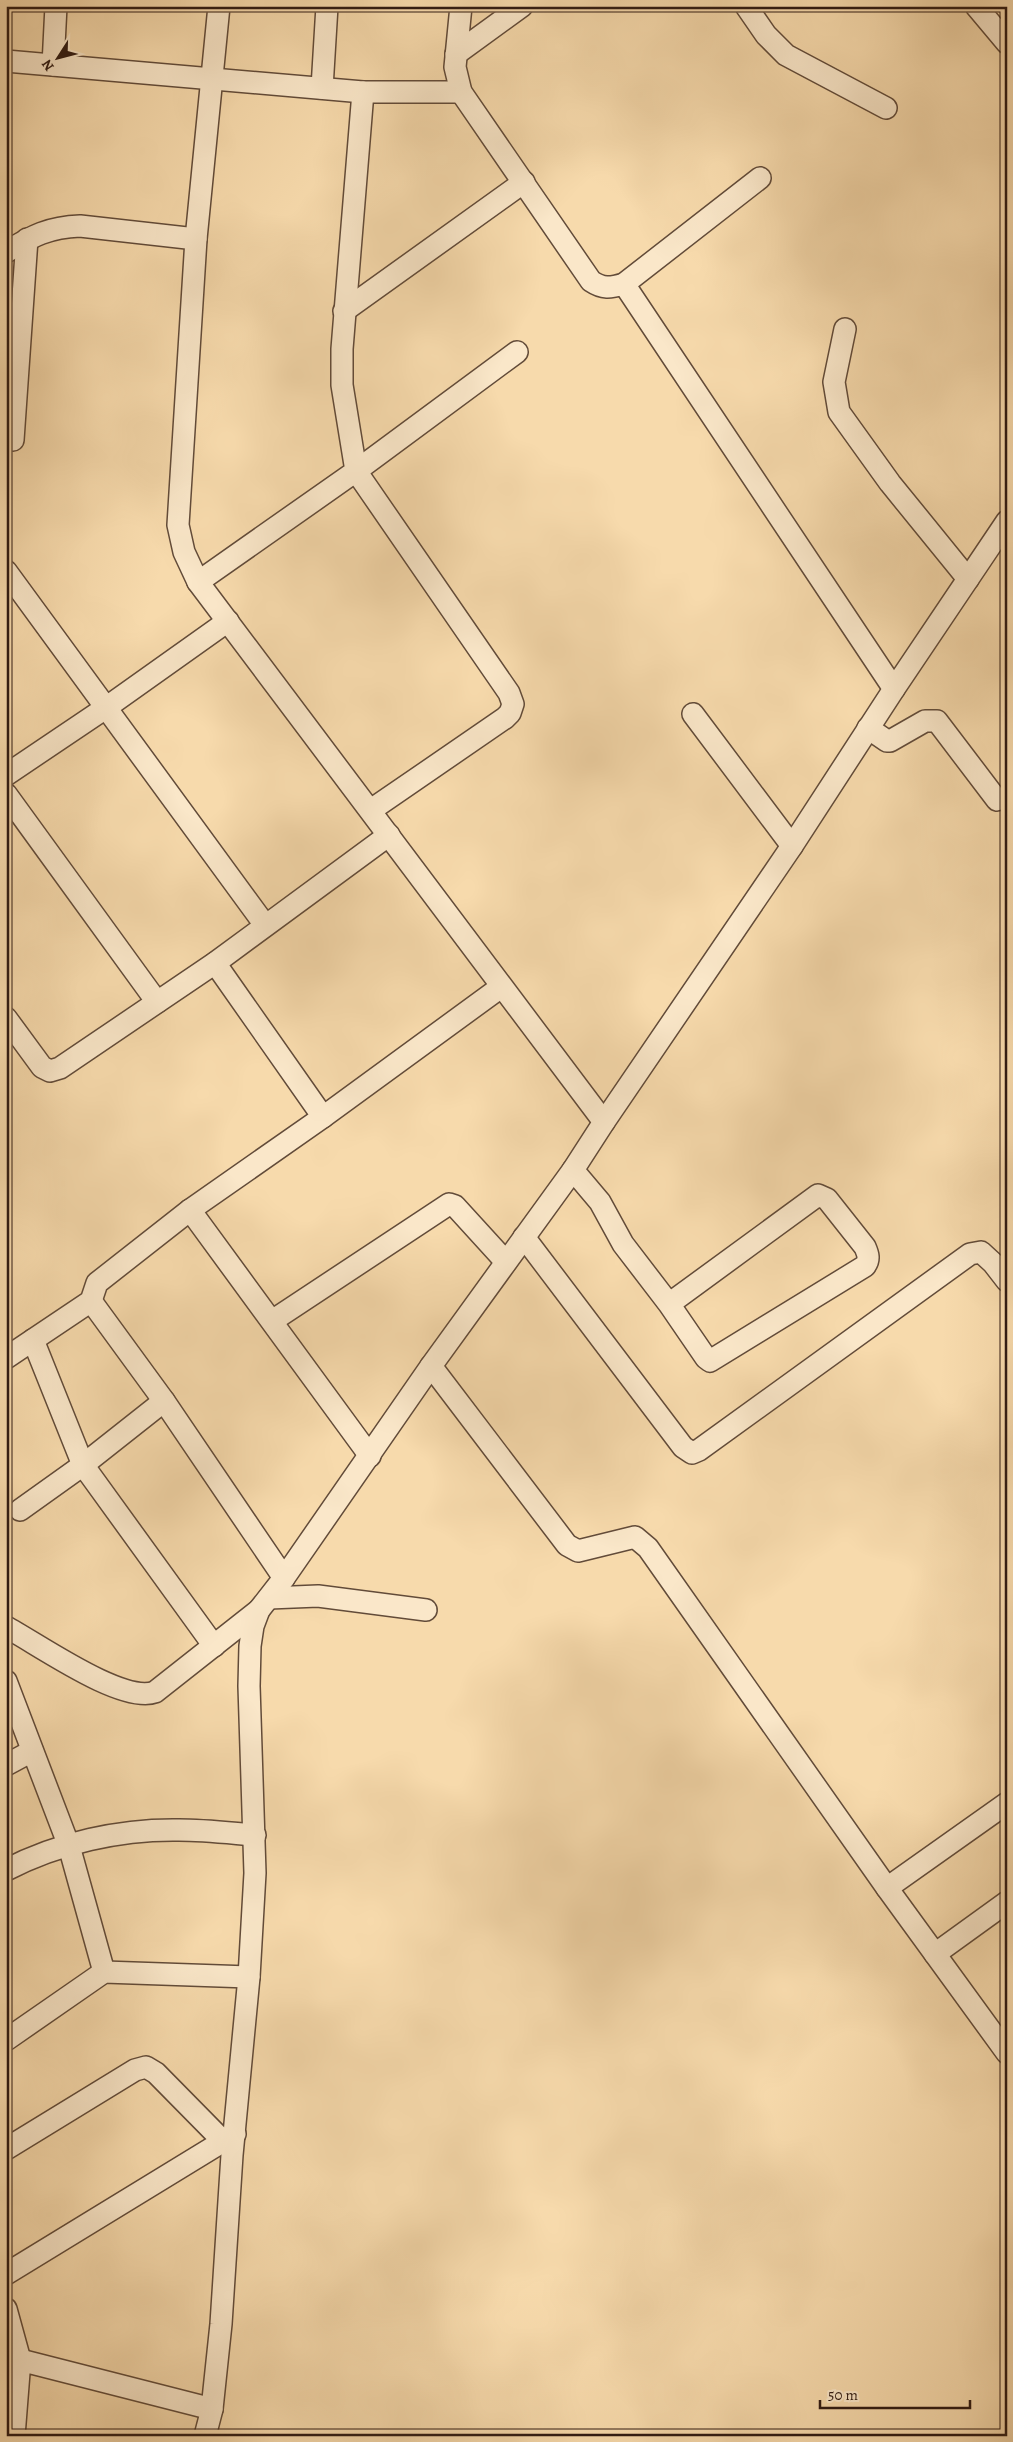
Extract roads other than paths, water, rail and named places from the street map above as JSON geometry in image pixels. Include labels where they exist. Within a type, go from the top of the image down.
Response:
[{"type":"street","points":[[53,65],[56,6]]},
{"type":"street","points":[[219,6],[196,239],[178,526],[184,552],[198,582],[604,1122]]},
{"type":"street","points":[[322,88],[328,6]]},
{"type":"street","points":[[461,6],[456,54],[456,80],[461,92],[591,281],[601,287],[610,288],[624,284],[760,178]]},
{"type":"street","points":[[456,54],[522,6]]},
{"type":"street","points":[[976,6],[1007,43]]},
{"type":"street","points":[[747,7],[766,35],[786,55],[886,108]]},
{"type":"street","points":[[6,60],[363,92],[461,92]]},
{"type":"street","points":[[363,92],[344,311],[342,385],[356,471],[509,693],[514,704],[510,713],[505,718],[371,810]]},
{"type":"street","points":[[344,311],[524,182]]},
{"type":"street","points":[[6,252],[45,230],[61,227],[80,226],[196,239]]},
{"type":"street","points":[[14,440],[27,239]]},
{"type":"street","points":[[624,284],[894,689]]},
{"type":"street","points":[[845,329],[834,382],[839,412],[890,483],[968,579]]},
{"type":"street","points":[[198,582],[356,471],[517,352]]},
{"type":"street","points":[[205,2436],[212,2409],[229,2137],[249,1976],[255,1873],[248,1665],[253,1626],[264,1604],[370,1456],[431,1366],[574,1170],[604,1122],[792,846],[868,728],[1007,521]]},
{"type":"street","points":[[6,571],[265,925]]},
{"type":"street","points":[[6,775],[107,707],[228,620]]},
{"type":"street","points":[[693,714],[792,846]]},
{"type":"street","points":[[868,728],[890,741],[925,721],[937,721],[997,800]]},
{"type":"street","points":[[6,794],[157,1002]]},
{"type":"street","points":[[6,1018],[42,1067],[46,1070],[55,1071],[215,963],[389,835]]},
{"type":"street","points":[[215,963],[323,1117]]},
{"type":"street","points":[[6,1358],[91,1301],[97,1283],[190,1210],[323,1117],[501,986]]},
{"type":"street","points":[[574,1170],[600,1202],[623,1244],[670,1304],[706,1358],[711,1361],[865,1266],[869,1258],[865,1247],[827,1199],[818,1195],[670,1304]]},
{"type":"street","points":[[272,1321],[446,1205],[455,1206],[506,1262]]},
{"type":"street","points":[[190,1210],[370,1456]]},
{"type":"street","points":[[524,1237],[682,1447],[692,1453],[700,1450],[970,1254],[981,1252],[993,1263],[1007,1281]]},
{"type":"street","points":[[91,1301],[164,1401],[284,1578]]},
{"type":"street","points":[[33,1340],[83,1465],[214,1646]]},
{"type":"street","points":[[431,1366],[567,1545],[578,1551],[635,1537],[648,1548],[887,1888],[1007,2053]]},
{"type":"street","points":[[20,1510],[83,1465],[164,1401]]},
{"type":"street","points":[[6,1627],[109,1685],[135,1694],[155,1692],[264,1604],[318,1596],[426,1610]]},
{"type":"street","points":[[6,1681],[68,1846],[104,1972]]},
{"type":"street","points":[[6,1764],[32,1751]]},
{"type":"street","points":[[887,1888],[1007,1803]]},
{"type":"street","points":[[6,1870],[68,1846],[102,1837],[142,1831],[180,1830],[255,1835]]},
{"type":"street","points":[[935,1954],[1007,1902]]},
{"type":"street","points":[[6,2040],[104,1972],[249,1976]]},
{"type":"street","points":[[6,2149],[135,2070],[146,2067],[156,2073],[229,2137]]},
{"type":"street","points":[[6,2274],[229,2137]]},
{"type":"street","points":[[6,2308],[20,2360],[14,2436]]},
{"type":"street","points":[[20,2360],[212,2409]]}]
